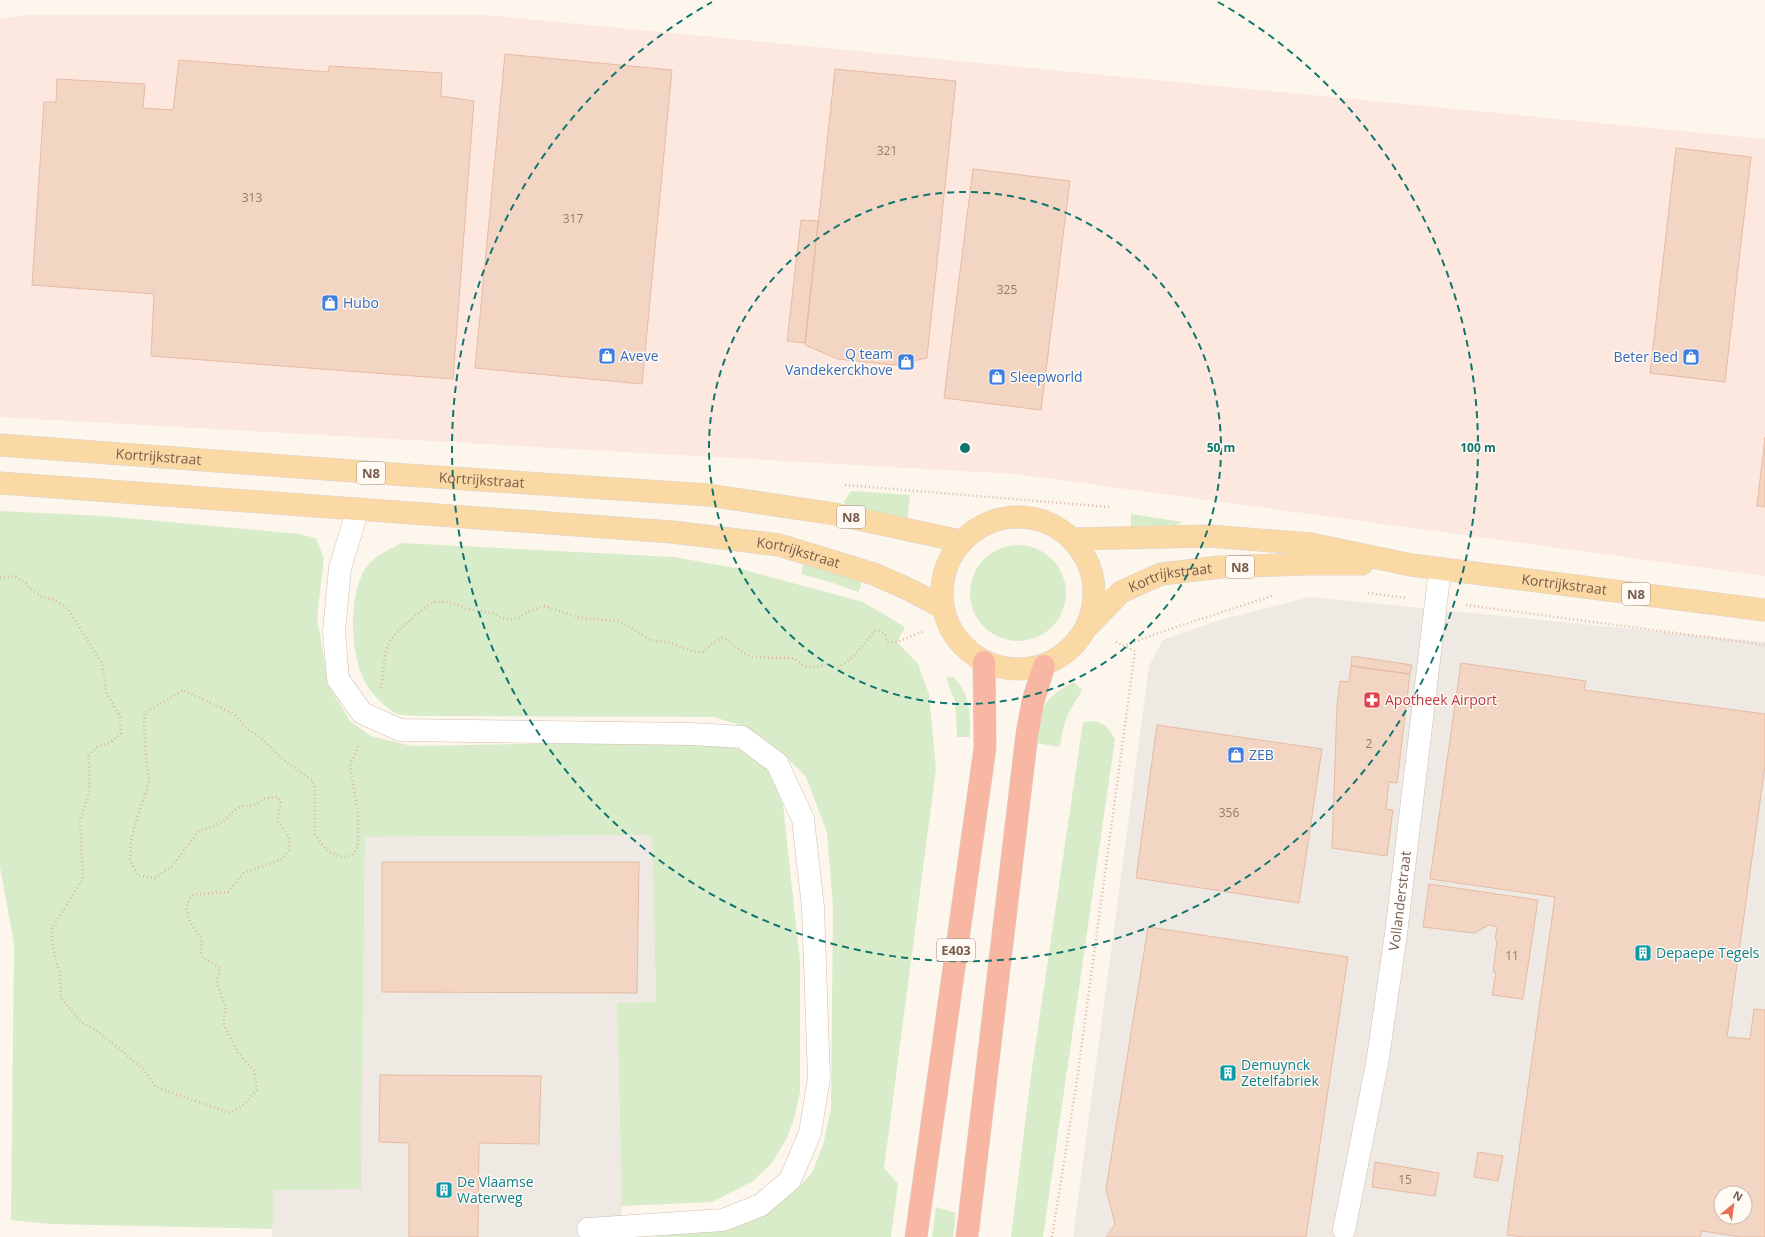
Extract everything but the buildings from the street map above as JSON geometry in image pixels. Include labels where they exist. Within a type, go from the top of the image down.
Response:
[{"type":"highway","name":"E403","points":[[916,1237],[985,748],[984,662]]},
{"type":"highway","points":[[967,1237],[1027,734],[1033,701],[1044,666]]},
{"type":"main road","name":"Kortrijkstraat","points":[[0,445],[406,475],[708,494],[835,514],[960,541]]},
{"type":"main road","name":"Kortrijkstraat","points":[[0,484],[672,532],[779,545],[874,574],[910,590],[942,607]]},
{"type":"main road","name":"N8","points":[[1014,516],[1046,521],[1073,539],[1090,565],[1095,596],[1088,626],[1070,650],[1044,666],[1014,670],[984,662],[956,639],[942,607],[943,574],[949,558],[960,541],[986,521],[1014,516]]},
{"type":"main road","name":"Kortrijkstraat","points":[[1073,539],[1218,536],[1311,544],[1411,565],[1765,610]]},
{"type":"main road","name":"Kortrijkstraat","points":[[1088,626],[1121,592],[1162,574],[1221,568],[1306,564],[1411,565]]},
{"type":"street","points":[[358,509],[340,568],[334,631],[338,679],[362,713],[400,730],[692,734],[742,737],[778,763],[803,818],[813,907],[819,1078],[810,1133],[790,1180],[761,1205],[723,1220],[588,1230]]},
{"type":"street","name":"Vollanderstraat","points":[[1344,1230],[1377,1064],[1394,949],[1440,569]]},
{"type":"path","points":[[0,578],[14,576],[26,583],[29,588],[41,596],[54,600],[68,609],[102,664],[106,692],[120,717],[121,733],[110,743],[97,747],[88,756],[90,778],[88,796],[80,822],[83,879],[51,930],[54,954],[60,974],[61,998],[81,1022],[97,1031],[144,1070],[156,1087],[230,1113],[242,1106],[257,1090],[254,1071],[238,1053],[223,1023],[226,1008],[218,984],[220,967],[203,958],[201,952],[202,940],[190,922],[186,908],[189,899],[195,894],[228,892],[244,873],[282,859],[289,850],[289,837],[277,820],[281,804],[278,797],[265,798],[253,806],[242,806],[225,820],[199,831],[172,866],[155,878],[138,876],[130,860],[136,822],[150,783],[146,760],[145,714],[174,694],[183,690],[234,714],[245,727],[260,737],[286,762],[312,780],[315,789],[317,812],[315,834],[326,850],[344,858],[352,855],[358,846],[358,812],[350,765],[358,747],[368,716],[382,685],[386,650],[391,639],[400,629],[432,602],[447,602],[466,609],[486,611],[509,620],[519,618],[530,611],[544,606],[581,618],[618,621],[651,640],[671,643],[694,652],[704,652],[711,644],[722,638],[729,640],[747,654],[758,657],[795,659],[800,664],[809,668],[827,665],[838,666],[850,659],[875,631],[880,631],[885,634],[887,642],[897,642]]},
{"type":"path","points":[[1052,1237],[1077,1080],[1135,651],[1123,646]]},
{"type":"shaded area","points":[[23,15],[485,15],[1765,139],[1765,576],[1016,474],[0,417],[0,19]]},
{"type":"shaded area","points":[[1310,597],[1765,642],[1765,1237],[1073,1237],[1149,666],[1163,640],[1220,620]]},
{"type":"shaded area","points":[[652,835],[656,1002],[617,1003],[622,1206],[621,1237],[272,1237],[274,1190],[361,1188],[365,837]]},
{"type":"green space","points":[[851,491],[910,495],[907,520],[857,508],[843,503]]},
{"type":"green space","points":[[0,511],[104,516],[299,534],[316,538],[324,558],[317,618],[329,687],[351,722],[371,736],[412,746],[685,741],[728,745],[753,753],[770,774],[783,804],[800,962],[800,1092],[794,1119],[786,1140],[771,1164],[753,1181],[712,1202],[622,1206],[617,1003],[656,1002],[652,835],[365,837],[361,1189],[274,1190],[273,1229],[50,1224],[11,1220],[14,944],[0,867]]},
{"type":"green space","points":[[1131,514],[1183,522],[1166,530],[1131,533]]},
{"type":"green space","points":[[402,543],[674,557],[741,569],[863,602],[905,627],[897,642],[918,664],[929,694],[936,769],[884,1168],[898,1184],[891,1237],[651,1237],[710,1231],[754,1215],[794,1192],[812,1173],[823,1145],[831,1109],[833,907],[827,832],[806,777],[778,749],[742,726],[714,717],[425,716],[402,715],[395,713],[378,699],[365,682],[356,656],[353,625],[356,594],[365,569],[377,556]]},
{"type":"green space","points":[[1018,545],[1036,549],[1045,553],[1052,559],[1058,566],[1062,575],[1066,593],[1062,611],[1058,620],[1052,627],[1045,633],[1036,637],[1018,641],[1000,637],[991,633],[984,627],[978,620],[974,611],[970,593],[974,575],[978,566],[984,559],[991,553],[1000,549]]},
{"type":"green space","points":[[804,562],[851,576],[861,582],[861,587],[858,592],[801,574]]},
{"type":"green space","points":[[953,677],[959,683],[966,697],[969,713],[970,737],[957,737],[955,701],[946,678]]},
{"type":"green space","points":[[1074,682],[1082,690],[1066,719],[1060,747],[1036,743],[1039,722],[1044,706],[1055,694]]},
{"type":"green space","points":[[1095,721],[1106,726],[1115,739],[1043,1237],[1011,1237],[1031,1075],[1083,722]]},
{"type":"green space","points":[[936,1207],[956,1213],[953,1237],[932,1237]]},
{"type":"place","name":"Hubo","points":[[330,303]]},
{"type":"place","name":"Aveve","points":[[607,356]]},
{"type":"place","name":"Beter Bed","points":[[1691,357]]},
{"type":"place","name":"Q team Vandekerckhove","points":[[906,362]]},
{"type":"place","name":"Sleepworld","points":[[997,377]]},
{"type":"place","name":"Apotheek Airport","points":[[1372,700]]},
{"type":"place","name":"ZEB","points":[[1236,755]]},
{"type":"place","name":"Depaepe Tegels","points":[[1643,953]]},
{"type":"place","name":"Demuynck Zetelfabriek","points":[[1228,1073]]},
{"type":"place","name":"De Vlaamse Waterweg","points":[[444,1190]]}]
